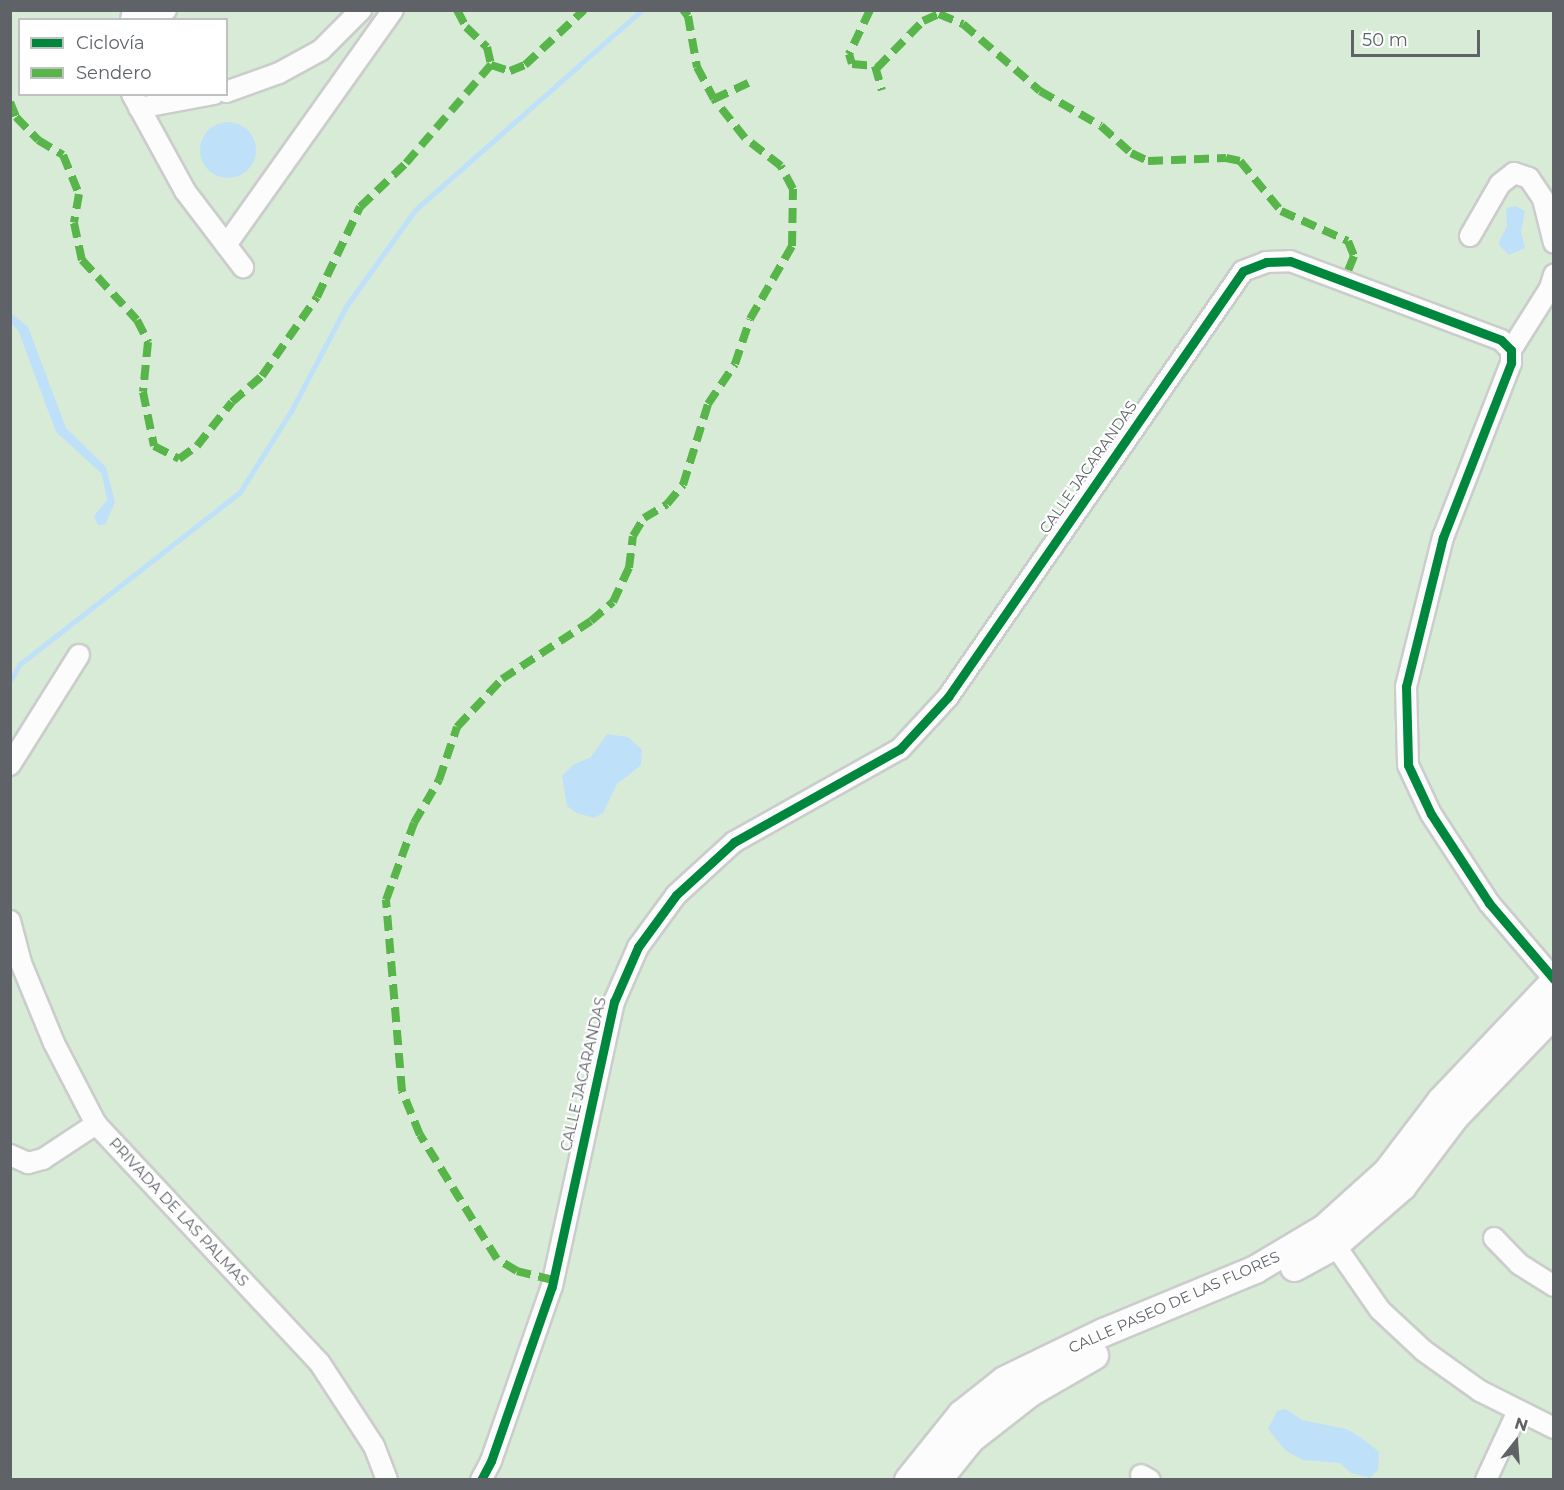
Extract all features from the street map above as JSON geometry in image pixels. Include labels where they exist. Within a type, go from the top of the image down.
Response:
[{"type":"street","points":[[145,10],[166,10]]},
{"type":"street","points":[[226,245],[389,17],[362,10],[321,50],[279,73],[228,91]]},
{"type":"street","points":[[191,96],[135,101],[185,190],[243,267]]},
{"type":"street","points":[[1470,236],[1500,184],[1514,173],[1528,178],[1543,198],[1554,243]]},
{"type":"street","name":"CALLE JACARANDAS","points":[[481,1479],[491,1461],[552,1286],[614,1002],[638,947],[676,895],[734,842],[900,749],[948,697],[1243,271],[1266,262],[1290,261],[1501,340],[1511,350]]},
{"type":"street","points":[[1554,275],[1550,288],[1511,350],[1511,363],[1443,537],[1406,686],[1408,765],[1431,814],[1489,903],[1554,980]]},
{"type":"street","points":[[10,765],[80,655]]},
{"type":"street","name":"PRIVADA DE LAS PALMAS","points":[[10,921],[21,963],[54,1043],[96,1124],[319,1362],[374,1446],[387,1479]]},
{"type":"street","name":"CALLE PASEO DE LAS FLORES","points":[[908,1479],[961,1414],[1004,1380],[1103,1332],[1329,1236],[1387,1171],[1441,1100],[1554,980]]},
{"type":"street","name":"CALLE PASEO DE LAS FLORES","points":[[937,1479],[970,1439],[1030,1392],[1108,1346],[1250,1292],[1402,1186],[1454,1117],[1554,1013]]},
{"type":"street","points":[[10,1155],[28,1163],[43,1159],[96,1124]]},
{"type":"street","points":[[1329,1236],[1380,1310],[1424,1351],[1480,1390],[1554,1428]]},
{"type":"street","points":[[1494,1238],[1519,1264],[1554,1286]]},
{"type":"street","points":[[1486,1479],[1518,1411]]},
{"type":"green space","points":[[10,11],[1553,11],[1553,1479],[11,1479]]},
{"type":"water","points":[[228,122],[239,124],[248,130],[254,139],[256,150],[254,161],[248,170],[239,176],[228,178],[217,176],[208,170],[202,161],[200,150],[202,139],[208,130],[217,124]]},
{"type":"water","points":[[1516,206],[1525,211],[1521,232],[1525,248],[1509,255],[1498,244],[1507,226],[1506,208]]},
{"type":"water","points":[[11,313],[28,327],[66,428],[106,467],[115,502],[105,525],[98,525],[94,516],[107,500],[102,474],[56,432],[18,330],[11,324]]},
{"type":"water","points":[[607,734],[628,737],[642,750],[641,765],[617,784],[603,813],[594,818],[577,813],[567,806],[562,776],[573,765],[591,757]]},
{"type":"water","points":[[1286,1409],[1302,1420],[1346,1429],[1362,1438],[1379,1452],[1378,1470],[1370,1478],[1351,1473],[1340,1463],[1303,1460],[1286,1451],[1268,1429],[1277,1411]]},
{"type":"waterway","points":[[10,681],[20,664],[240,492],[291,411],[347,305],[415,210],[642,10]]},
{"type":"marked path","points":[[457,10],[466,27],[487,47],[491,65],[510,71],[525,65],[584,10]]},
{"type":"marked path","points":[[683,10],[688,16],[697,67],[714,99],[748,83]]},
{"type":"marked path","points":[[870,10],[849,54],[852,64],[875,66],[882,90]]},
{"type":"marked path","points":[[877,68],[923,21],[939,14],[963,24],[1040,91],[1101,126],[1131,153],[1148,161],[1226,158],[1240,161],[1281,211],[1348,241],[1354,256],[1344,281]]},
{"type":"marked path","points":[[10,102],[16,117],[38,140],[63,155],[79,194],[74,223],[82,260],[137,320],[148,342],[143,392],[154,446],[179,459],[197,446],[232,402],[262,376],[317,297],[360,207],[406,163],[491,65]]},
{"type":"marked path","points":[[553,1280],[517,1271],[497,1259],[420,1135],[402,1091],[386,900],[414,823],[439,780],[457,727],[502,679],[591,621],[613,602],[629,568],[633,536],[644,518],[667,504],[683,485],[708,404],[735,364],[750,319],[792,246],[793,189],[781,166],[745,138],[714,99]]},
{"type":"cycle path","points":[[481,1480],[491,1461],[552,1286],[614,1002],[638,947],[676,895],[734,842],[900,749],[948,697],[1243,271],[1266,262],[1290,261],[1501,340],[1511,350],[1511,363],[1443,537],[1406,686],[1408,765],[1431,814],[1489,903],[1554,979]]}]
